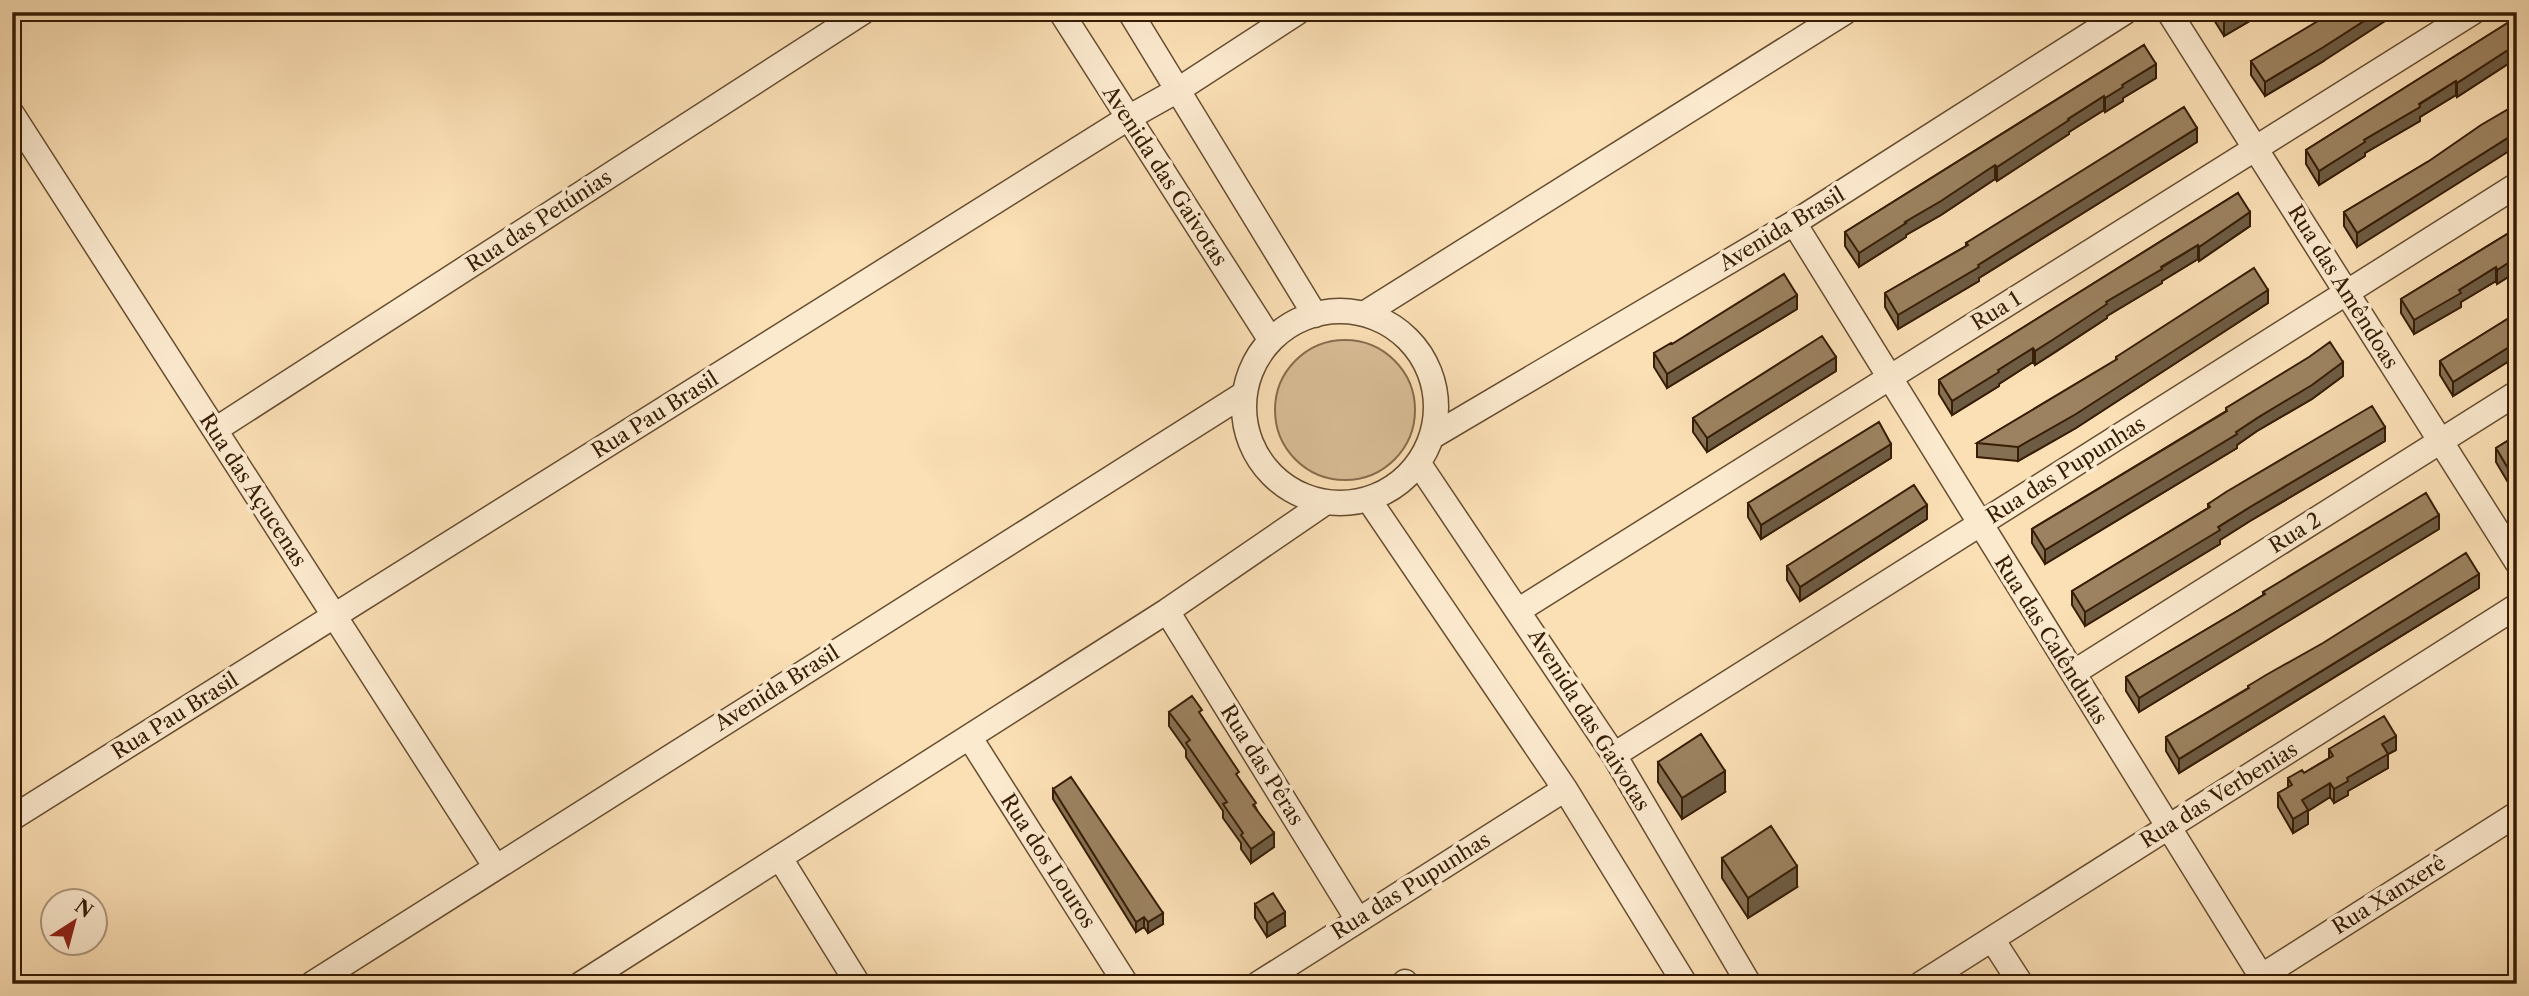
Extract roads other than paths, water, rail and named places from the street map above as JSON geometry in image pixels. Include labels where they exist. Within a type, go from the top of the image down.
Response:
[{"type":"street","name":"Rua das Petúnias","points":[[215,430],[863,12]]},
{"type":"street","name":"Avenida das Gaivotas","points":[[1061,12],[1270,339]]},
{"type":"street","points":[[1129,12],[1315,315]]},
{"type":"street","name":"Rua Pau Brasil","points":[[12,818],[1128,118],[1178,90],[1298,12]]},
{"type":"street","points":[[1364,314],[1845,12]]},
{"type":"street","name":"Avenida Brasil","points":[[1433,436],[1794,223],[2125,12]]},
{"type":"street","name":"Rua das Amêndoas","points":[[2169,12],[2517,562]]},
{"type":"street","name":"Rua 1","points":[[1519,610],[2473,12]]},
{"type":"street","name":"Rua das Açucenas","points":[[12,114],[495,866]]},
{"type":"street","name":"Rua das Pupunhas","points":[[1614,755],[2517,185]]},
{"type":"street","name":"Rua das Calêndulas","points":[[1794,223],[2264,980]]},
{"type":"street","points":[[1332,310],[1364,314],[1393,326],[1416,348],[1431,375],[1437,405],[1433,436],[1419,464],[1397,486],[1369,500],[1338,504],[1307,498],[1279,482],[1257,457],[1245,427],[1244,394],[1253,363],[1270,339],[1300,319],[1332,310]]},
{"type":"street","name":"Rua 2","points":[[2073,673],[2517,393]]},
{"type":"street","name":"Avenida Brasil","points":[[312,984],[1244,394]]},
{"type":"street","name":"Avenida das Gaivotas","points":[[1419,464],[1614,755],[1749,984]]},
{"type":"street","points":[[1369,500],[1565,789],[1685,984]]},
{"type":"street","points":[[581,984],[1167,611],[1326,502]]},
{"type":"street","name":"Rua das Verbenias","points":[[1921,984],[2517,606]]},
{"type":"street","name":"Rua das Pêras","points":[[1167,611],[1357,920]]},
{"type":"street","name":"Rua dos Louros","points":[[970,738],[1126,984]]},
{"type":"street","name":"Rua das Pupunhas","points":[[1258,984],[1565,789]]},
{"type":"street","name":"Rua Xanxerê","points":[[2264,980],[2517,814]]},
{"type":"street","points":[[780,858],[858,984]]},
{"type":"street","points":[[1992,939],[2021,984]]}]
